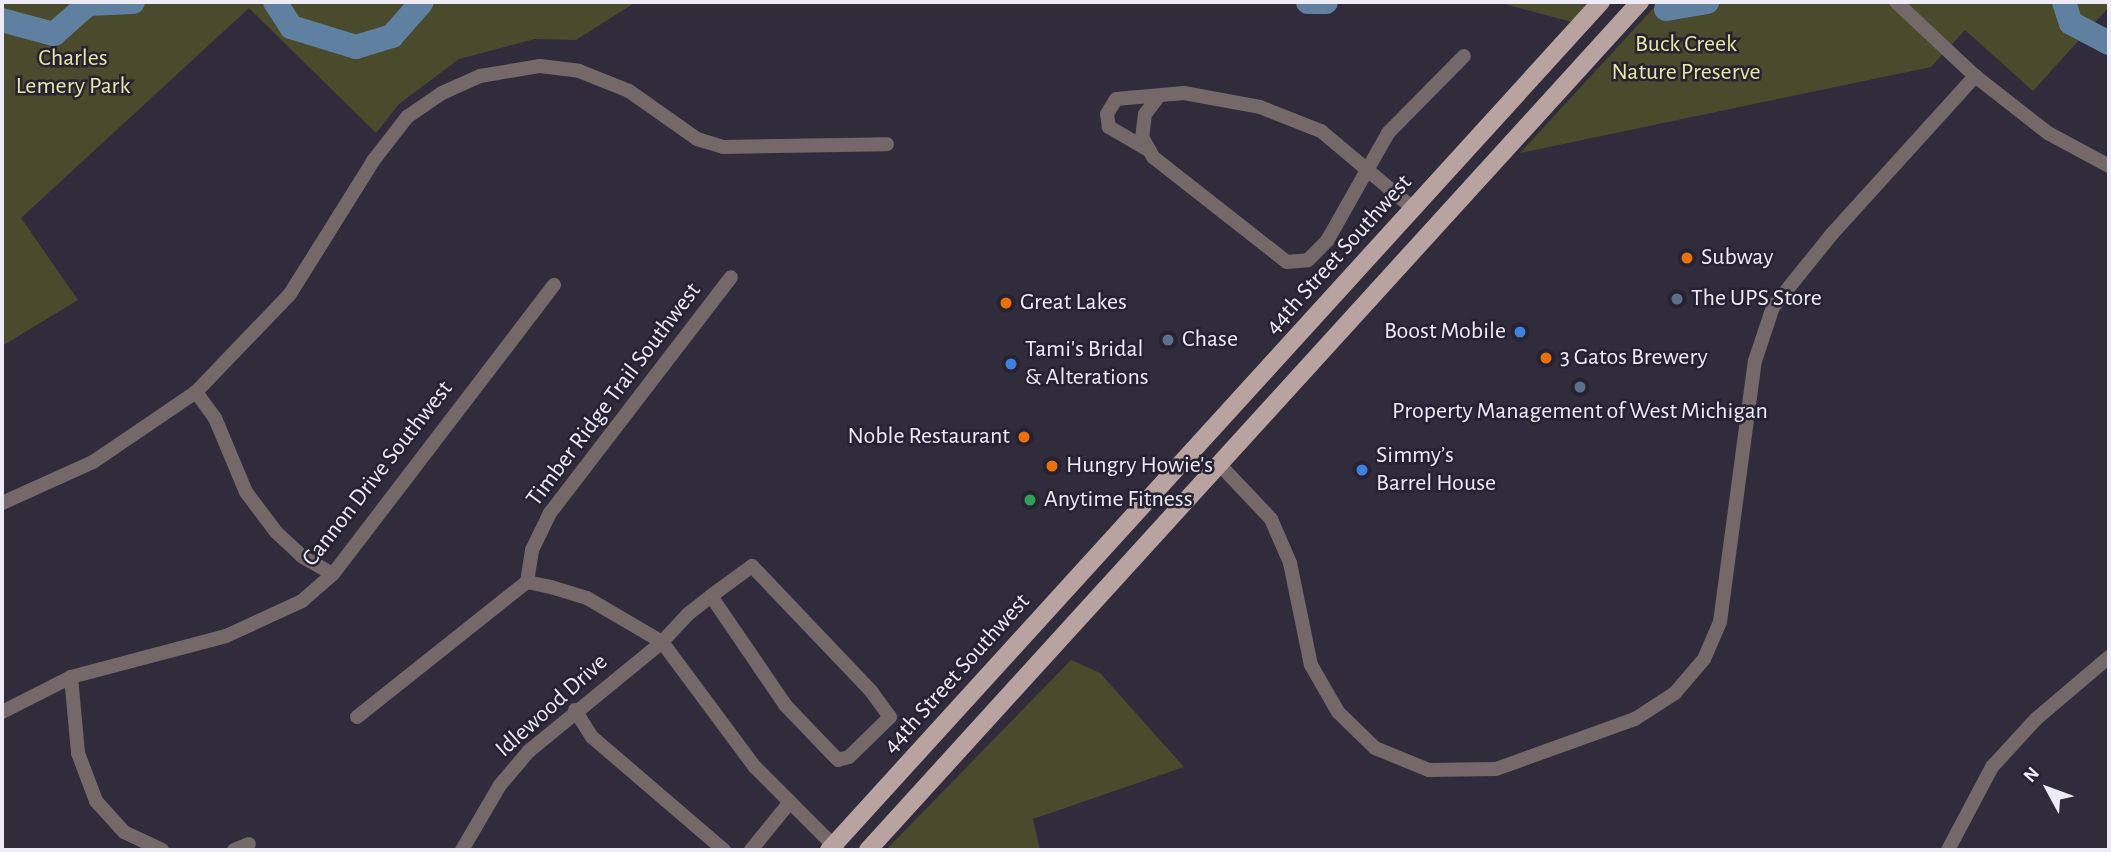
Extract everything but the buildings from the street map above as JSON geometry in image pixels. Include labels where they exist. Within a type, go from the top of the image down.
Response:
[{"type":"main road","name":"44th Street Southwest","points":[[833,849],[987,675],[1601,2]]},
{"type":"main road","points":[[868,850],[1640,2]]},
{"type":"main road","points":[[1489,127],[1501,156]]},
{"type":"main road","points":[[1464,154],[1485,173]]},
{"type":"main road","points":[[1219,464],[1213,448],[1220,422]]},
{"type":"main road","points":[[1197,446],[1199,486]]},
{"type":"main road","points":[[987,675],[1009,696]]},
{"type":"street","points":[[1896,2],[1975,76],[2048,133],[2109,166]]},
{"type":"street","points":[[1414,209],[1368,166],[1321,131],[1260,107],[1199,94],[1123,96],[1107,114],[1109,127],[1150,151],[1230,214],[1254,238],[1287,262],[1308,260],[1327,241],[1368,166],[1388,133],[1464,56]]},
{"type":"street","points":[[2,503],[93,462],[195,392],[290,294],[373,161],[407,117],[442,93],[480,76],[540,66],[579,71],[629,91],[697,139],[723,147],[887,144]]},
{"type":"street","points":[[1219,464],[1271,519],[1290,563],[1311,665],[1338,712],[1375,748],[1429,770],[1496,769],[1635,719],[1675,693],[1704,659],[1720,622],[1755,361],[1773,307],[1831,235],[1975,76]]},
{"type":"street","points":[[1150,151],[1142,137],[1145,114],[1158,97]]},
{"type":"street","name":"Timber Ridge Trail Southwest","points":[[527,582],[532,551],[550,513],[731,277]]},
{"type":"street","name":"Cannon Drive Southwest","points":[[2,712],[71,677],[226,636],[302,601],[333,574],[554,285]]},
{"type":"street","points":[[195,392],[215,418],[246,492],[276,532],[303,557],[333,574]]},
{"type":"street","points":[[662,642],[711,596],[752,566],[890,717],[849,757],[838,760],[786,706],[711,596]]},
{"type":"street","points":[[357,717],[527,582],[587,598],[662,642],[755,767],[833,849]]},
{"type":"street","name":"Idlewood Drive","points":[[462,850],[500,785],[529,751],[575,710],[662,642]]},
{"type":"street","points":[[1948,850],[1992,767],[2036,719],[2109,657]]},
{"type":"street","points":[[71,677],[78,753],[96,800],[124,832],[162,850]]},
{"type":"street","points":[[575,710],[592,737],[724,850]]},
{"type":"street","points":[[751,850],[790,802]]},
{"type":"street","points":[[234,850],[248,844]]},
{"type":"green space","name":"Charles Lemery Park","points":[[2,2],[636,2],[576,40],[535,39],[459,59],[399,104],[376,133],[249,8],[21,218],[78,300],[2,346]]},
{"type":"green space","points":[[1497,2],[1590,2],[1572,22]]},
{"type":"green space","name":"Buck Creek Nature Preserve","points":[[1659,2],[2109,2],[2109,7],[2033,91],[1965,30],[1931,67],[1520,153]]},
{"type":"green space","points":[[1071,660],[1100,673],[1184,767],[1033,819],[1040,850],[886,850]]},
{"type":"waterway","points":[[2,20],[54,34],[88,4],[133,2]]},
{"type":"waterway","points":[[275,2],[291,27],[356,47],[392,36],[422,2]]},
{"type":"waterway","points":[[1308,2],[1326,2]]},
{"type":"waterway","points":[[1666,9],[1707,2]]},
{"type":"waterway","points":[[2064,2],[2071,23],[2109,43]]},
{"type":"place","name":"Subway","points":[[1687,258]]},
{"type":"place","name":"The UPS Store","points":[[1677,299]]},
{"type":"place","name":"Great Lakes","points":[[1006,303]]},
{"type":"place","name":"Boost Mobile","points":[[1520,332]]},
{"type":"place","name":"Chase","points":[[1168,340]]},
{"type":"place","name":"3 Gatos Brewery","points":[[1546,358]]},
{"type":"place","name":"Tami's Bridal & Alterations","points":[[1011,364]]},
{"type":"place","name":"Property Management of West Michigan","points":[[1580,387]]},
{"type":"place","name":"Noble Restaurant","points":[[1024,437]]},
{"type":"place","name":"Hungry Howie's","points":[[1052,466]]},
{"type":"place","name":"Simmy’s Barrel House","points":[[1362,470]]},
{"type":"place","name":"Anytime Fitness","points":[[1030,500]]}]
